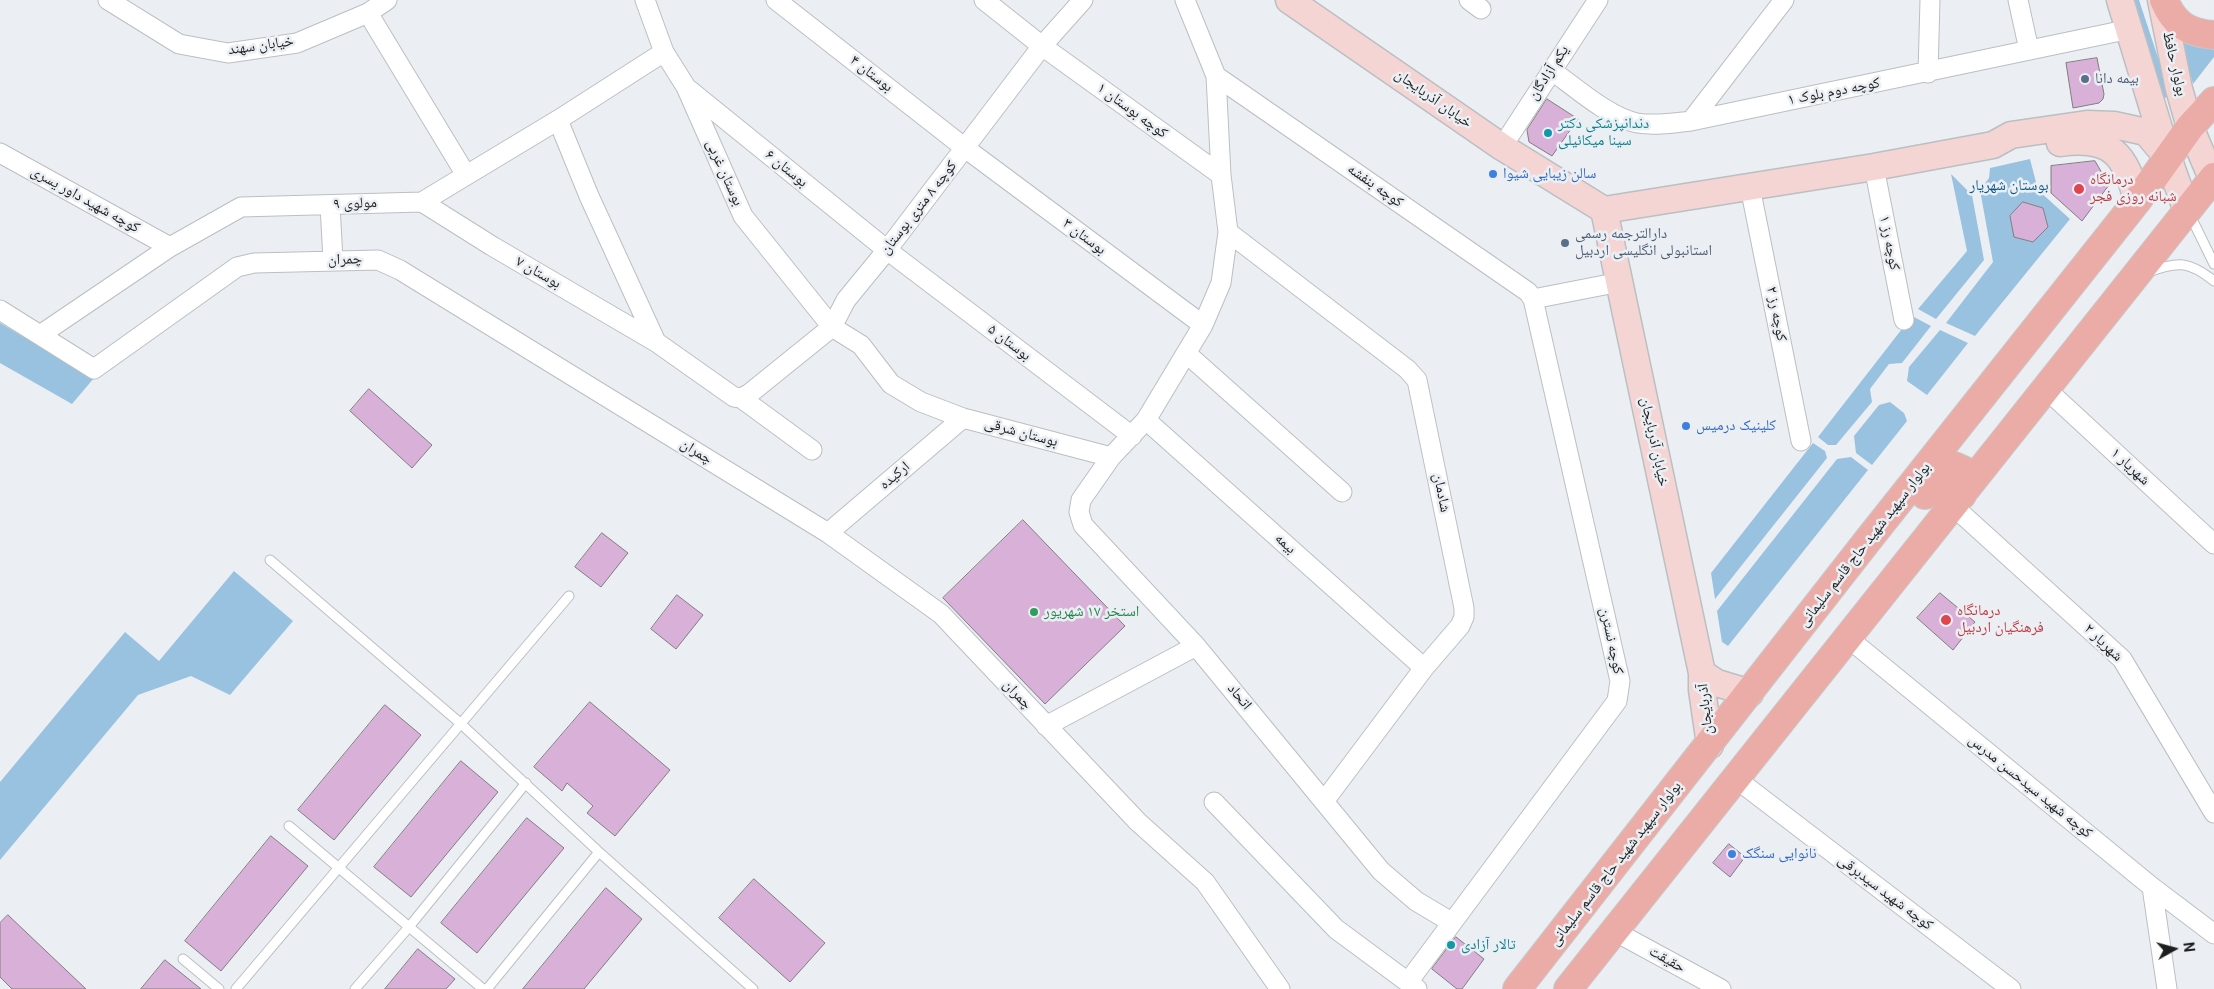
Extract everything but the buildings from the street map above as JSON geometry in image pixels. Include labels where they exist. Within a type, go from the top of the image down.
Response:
[{"type":"main road","points":[[2162,0],[2179,24],[2200,34],[2214,35]]},
{"type":"main road","name":"بولوار سپهبد شهید حاج قاسم سلیمانی","points":[[1517,989],[1710,745],[1868,540],[2137,201],[2190,127],[2214,101]]},
{"type":"main road","points":[[1568,989],[2214,179]]},
{"type":"main road","points":[[1868,540],[1896,530],[1950,467],[1954,466],[1965,471],[1967,478],[1958,500]]},
{"type":"street","name":"خیابان سهند","points":[[108,0],[179,44],[228,53],[297,43],[368,13],[387,0]]},
{"type":"street","name":"بوستان غربی","points":[[645,0],[664,52],[686,87],[743,216],[832,328]]},
{"type":"street","name":"بوستان ۴","points":[[776,0],[966,148]]},
{"type":"street","name":"کوچه بوستان ۱","points":[[984,0],[1042,46],[1221,175]]},
{"type":"street","name":"کوچه ۸ متری بوستان","points":[[741,398],[749,394],[832,328],[846,300],[966,148],[1042,46],[1083,0]]},
{"type":"street","points":[[1111,457],[1146,420],[1203,325],[1221,283],[1228,232],[1221,175],[1216,76],[1186,0]]},
{"type":"street","name":"خیابان آذربایجان","points":[[1290,0],[1502,147],[1604,210],[1702,673]]},
{"type":"street","name":"یکم آزادگان","points":[[1502,147],[1598,0]]},
{"type":"street","points":[[1691,121],[1784,0]]},
{"type":"street","points":[[1928,73],[1930,0]]},
{"type":"street","points":[[2018,0],[2029,50]]},
{"type":"street","name":"بولوار حافظ","points":[[2120,0],[2168,158],[2188,211]]},
{"type":"street","name":"بولوار حافظ","points":[[2162,0],[2179,89],[2190,127],[2214,179]]},
{"type":"street","points":[[368,13],[466,175]]},
{"type":"street","name":"کوچه دوم بلوک ۱","points":[[1551,70],[1616,115],[1637,123],[1691,121],[1928,73],[2130,29]]},
{"type":"street","name":"مولوی ۹","points":[[40,335],[170,248],[241,207],[422,202],[558,120],[664,52]]},
{"type":"street","name":"کوچه بنفشه","points":[[1216,76],[1528,292],[1533,299]]},
{"type":"street","name":"بوستان ۶","points":[[686,87],[887,250]]},
{"type":"street","points":[[558,120],[589,196],[656,342]]},
{"type":"street","points":[[1604,210],[1874,167],[1993,145],[2011,135],[2087,124],[2114,125],[2146,132],[2168,158]]},
{"type":"street","points":[[1993,145],[2013,149],[2078,140],[2093,142],[2110,148],[2121,159],[2131,174],[2137,201]]},
{"type":"street","name":"بوستان ۳","points":[[966,148],[1203,325]]},
{"type":"street","name":"کوچه شهید داور یسری","points":[[0,153],[170,248]]},
{"type":"street","name":"کوچه رز ۱","points":[[1874,167],[1904,320]]},
{"type":"street","name":"کوچه رز ۲","points":[[1750,187],[1801,441]]},
{"type":"street","name":"بوستان ۷","points":[[422,202],[492,246],[656,342],[734,397],[741,398],[812,450]]},
{"type":"street","points":[[330,205],[333,260]]},
{"type":"street","name":"شادمان","points":[[1228,232],[1406,369],[1417,380],[1464,617],[1460,626],[1424,668],[1325,800]]},
{"type":"street","name":"بوستان ۵","points":[[887,250],[1132,436]]},
{"type":"street","name":"چمران","points":[[0,310],[94,369],[237,267],[254,263],[378,260],[400,270],[828,534],[941,614],[1138,822],[1206,882],[1280,989]]},
{"type":"street","points":[[1533,299],[1620,282]]},
{"type":"street","name":"کوچه نسترن","points":[[1412,985],[1450,922],[1617,702],[1619,693],[1620,681],[1533,299]]},
{"type":"street","name":"بوستان شرقی","points":[[832,328],[861,345],[891,384],[921,402],[963,418],[1111,457]]},
{"type":"street","points":[[1186,353],[1342,492]]},
{"type":"street","name":"شهریار ۱","points":[[2046,389],[2214,544]]},
{"type":"street","name":"ارکیده","points":[[828,534],[963,418]]},
{"type":"street","name":"بیمه","points":[[1146,420],[1424,668]]},
{"type":"street","name":"اتحاد","points":[[1111,457],[1081,500],[1080,512],[1084,525],[1196,646],[1382,871],[1416,901],[1450,922]]},
{"type":"street","name":"شهریار ۲","points":[[1958,500],[2122,658],[2214,813]]},
{"type":"street","name":"کوچه شهید سیدحسن مدرس","points":[[1848,638],[2152,887],[2213,933]]},
{"type":"street","points":[[1046,726],[1196,646]]},
{"type":"street","points":[[1702,673],[1718,683],[1750,693]]},
{"type":"street","name":"آذربایجان","points":[[1702,673],[1710,745]]},
{"type":"street","name":"کوچه شهید سیدبرقی","points":[[1735,778],[2011,989]]},
{"type":"street","points":[[1214,802],[1336,929],[1412,985]]},
{"type":"street","points":[[2152,887],[2167,989]]},
{"type":"street","name":"حقیقت","points":[[1614,931],[1721,989]]},
{"type":"lane","points":[[2188,211],[2214,264]]},
{"type":"lane","points":[[2136,276],[2169,264],[2196,267],[2214,281]]},
{"type":"lane","points":[[270,560],[460,723],[599,852],[753,989]]},
{"type":"lane","points":[[236,989],[337,867],[569,596]]},
{"type":"lane","points":[[354,989],[409,927],[526,784]]},
{"type":"lane","points":[[289,826],[483,989]]},
{"type":"lane","points":[[487,989],[599,852]]},
{"type":"lane","points":[[183,959],[219,989]]},
{"type":"green space","points":[[2131,0],[2139,0],[2167,85],[2168,97],[2164,98],[2160,90]]},
{"type":"green space","points":[[2180,37],[2214,45],[2214,57],[2193,84]]},
{"type":"green space","name":"بوستان شهریار","points":[[2030,159],[2038,190],[2070,219],[1975,336],[1946,323],[1993,262],[1980,190],[1989,178],[1990,168]],"holes":[[[2023,202],[2043,208],[2048,227],[2033,242],[2015,237],[2010,216]]]},
{"type":"green space","name":"بوستان شهریار","points":[[1951,174],[1972,195],[1984,260],[1936,319],[1918,309],[1967,251]]},
{"type":"green space","points":[[1912,316],[1931,326],[1902,363],[1889,364],[1870,389],[1872,402],[1836,445],[1828,445],[1818,437]]},
{"type":"green space","points":[[0,323],[94,378],[72,404],[0,363]]},
{"type":"green space","points":[[1940,330],[1968,343],[1927,395],[1907,381],[1909,367]]},
{"type":"green space","points":[[1890,402],[1904,413],[1907,421],[1872,465],[1856,453],[1854,436],[1879,405]]},
{"type":"green space","points":[[1813,443],[1825,451],[1827,458],[1715,599],[1711,573]]},
{"type":"green space","points":[[1851,457],[1868,470],[1728,646],[1722,642],[1717,611],[1837,459]]},
{"type":"green space","points":[[234,571],[293,621],[230,695],[191,676],[138,695],[0,860],[0,782],[125,632],[159,661]]},
{"type":"place","name":"بیمه دانا","points":[[2085,79]]},
{"type":"place","name":"دندانپزشکی دکتر سینا میکائیلی","points":[[1548,133]]},
{"type":"place","name":"سالن زیبایی شیوا","points":[[1493,174]]},
{"type":"place","name":"درمانگاه شبانه روزی فجر","points":[[2079,189]]},
{"type":"place","name":"دارالترجمه رسمی استانبولی انگلیسی اردبیل","points":[[1565,243]]},
{"type":"place","name":"کلینیک درمیس","points":[[1686,426]]},
{"type":"place","name":"استخر ١٧ شهریور","points":[[1034,612]]},
{"type":"place","name":"درمانگاه فرهنگیان اردبیل","points":[[1946,620]]},
{"type":"place","name":"نانوایی سنگک","points":[[1732,854]]},
{"type":"place","name":"تالار آزادی","points":[[1451,945]]}]
